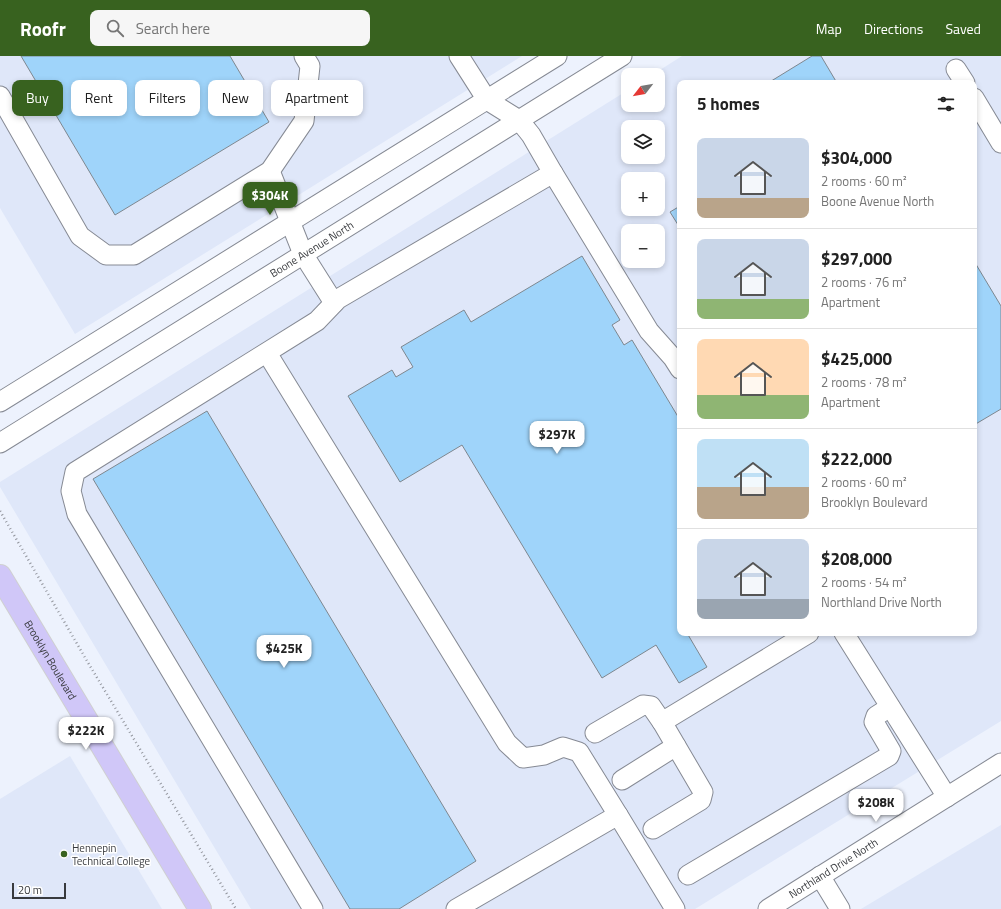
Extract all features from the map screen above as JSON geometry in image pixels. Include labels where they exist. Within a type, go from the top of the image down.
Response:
[{"type":"main road","name":"Brooklyn Boulevard","points":[[0,576],[200,909]]},
{"type":"street","points":[[0,96],[80,236],[106,255],[134,255],[270,171],[304,120],[310,66],[304,56]]},
{"type":"street","points":[[459,56],[487,100],[519,120],[531,135],[552,173],[649,331],[677,364]]},
{"type":"street","points":[[0,402],[557,56]]},
{"type":"street","name":"Boone Avenue North","points":[[0,443],[622,56]]},
{"type":"street","points":[[977,103],[1001,143]]},
{"type":"street","points":[[270,171],[303,254],[334,304]]},
{"type":"street","points":[[313,909],[76,514],[71,491],[75,472],[317,321],[338,299],[552,173]]},
{"type":"street","points":[[267,353],[507,743],[523,758],[544,755],[563,748],[579,752],[675,909]]},
{"type":"street","points":[[662,722],[805,636]]},
{"type":"street","points":[[846,636],[947,797]]},
{"type":"street","points":[[594,733],[643,705],[651,706],[662,722],[703,792],[701,800],[653,829]]},
{"type":"street","points":[[688,876],[889,756],[891,751],[874,722],[876,716],[895,714]]},
{"type":"street","points":[[622,780],[676,746]]},
{"type":"street","name":"Northland Drive North","points":[[768,909],[1001,763]]},
{"type":"street","points":[[456,909],[618,815]]},
{"type":"street","points":[[820,876],[840,909]]},
{"type":"path","points":[[0,511],[236,909]]},
{"type":"shaded area","points":[[0,56],[522,56],[75,334],[0,208]]},
{"type":"shaded area","points":[[682,56],[1001,56],[1001,721],[695,909],[251,909],[0,487],[0,482],[621,94],[621,112],[665,112],[665,68],[663,68]]},
{"type":"shaded area","name":"Hennepin Technical College","points":[[70,756],[162,909],[0,909],[0,799]]},
{"type":"shaded area","points":[[1001,825],[1001,909],[861,909]]},
{"type":"building","points":[[21,56],[230,56],[244,80],[208,80],[208,116],[263,116],[263,112],[269,122],[115,215],[56,116],[63,116],[63,80],[35,80]]},
{"type":"building","points":[[812,56],[821,56],[835,80],[773,80]]},
{"type":"building","points":[[677,208],[677,223],[670,212]]},
{"type":"building","points":[[582,256],[620,320],[612,325],[624,345],[632,340],[677,415],[677,636],[689,636],[707,667],[679,683],[656,645],[602,678],[462,445],[400,482],[348,396],[392,370],[396,377],[413,367],[401,347],[464,310],[471,322]]},
{"type":"building","points":[[977,266],[1001,306],[1001,409],[977,423]]},
{"type":"building","points":[[207,411],[476,861],[399,909],[350,909],[93,479]]},
{"type":"place","name":"Hennepin Technical College","points":[[64,854]]}]
